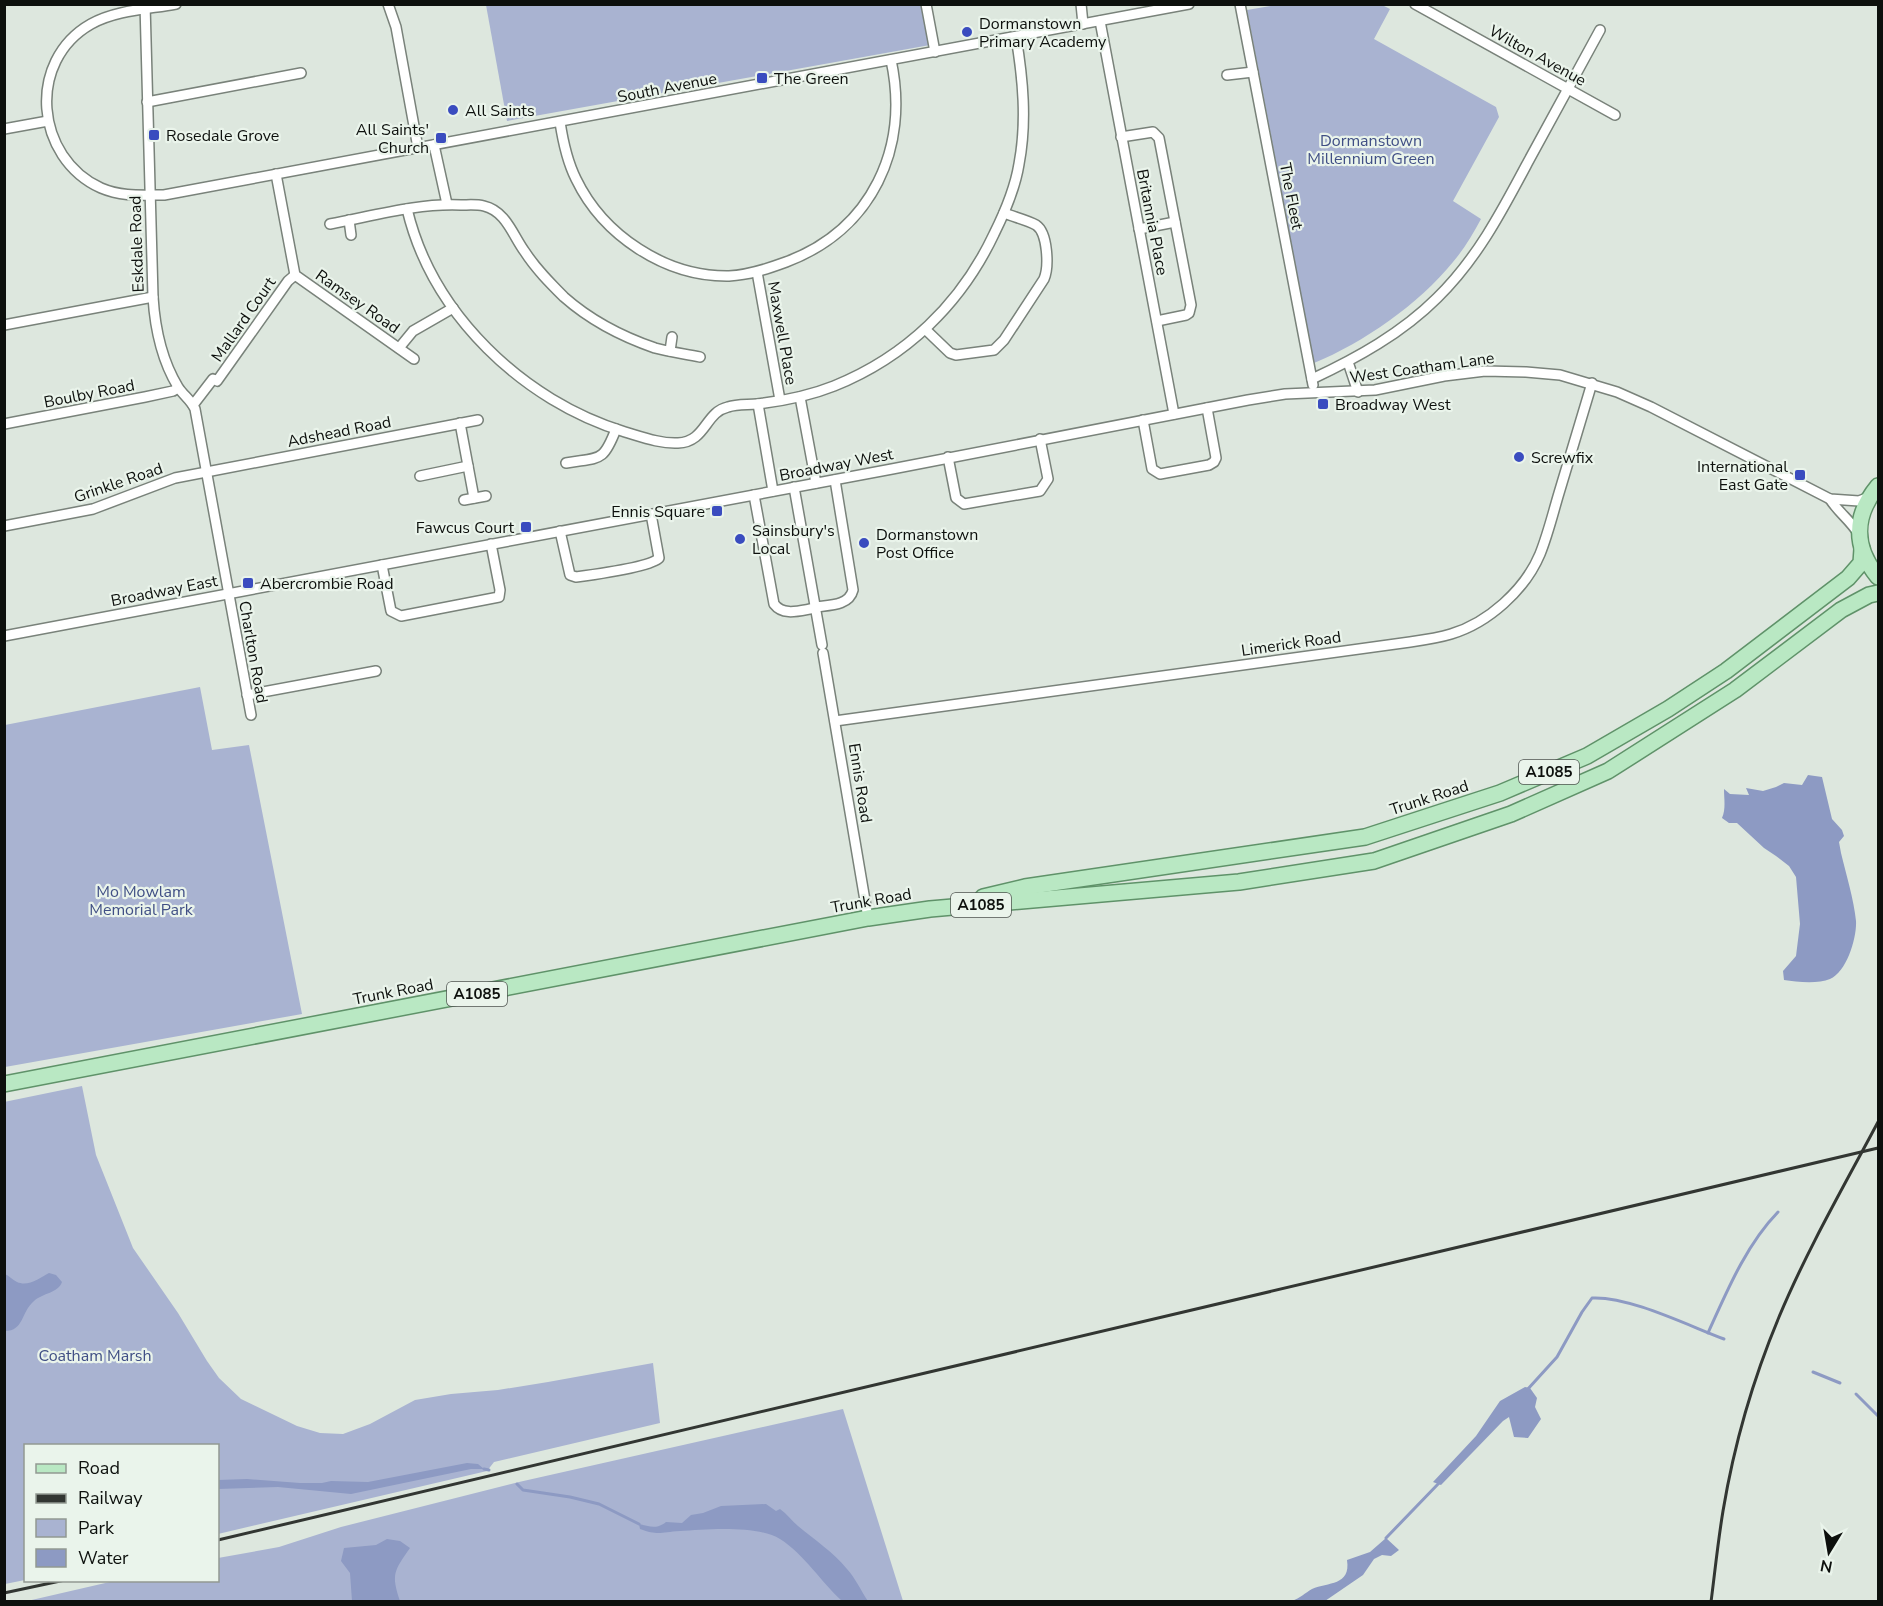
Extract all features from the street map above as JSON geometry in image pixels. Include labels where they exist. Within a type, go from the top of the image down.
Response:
[{"type":"main road","name":"A1085","points":[[1861,542],[1860,521],[1874,491]]},
{"type":"main road","points":[[1861,542],[1868,563],[1878,577]]},
{"type":"main road","name":"Trunk Road","points":[[930,909],[1025,887],[1365,837],[1500,793],[1587,756],[1668,709],[1726,671],[1848,578],[1861,563],[1861,542]]},
{"type":"main road","name":"Trunk Road","points":[[4,1084],[868,918],[930,909],[1239,882],[1374,861],[1511,814],[1608,771],[1735,690],[1841,610],[1869,595],[1878,593]]},
{"type":"street","name":"South Avenue","points":[[176,4],[145,7],[106,17],[91,24],[69,43],[59,57],[47,88],[48,121],[62,155],[87,180],[116,194],[164,195],[1189,4]]},
{"type":"street","points":[[388,4],[396,27],[418,148]]},
{"type":"street","points":[[927,4],[935,52]]},
{"type":"street","points":[[1081,4],[1083,24]]},
{"type":"street","name":"The Fleet","points":[[1240,4],[1314,393]]},
{"type":"street","name":"Wilton Avenue","points":[[1415,4],[1615,115]]},
{"type":"street","name":"Eskdale Road","points":[[145,7],[153,297],[158,343],[178,388],[193,405]]},
{"type":"street","name":"Britannia Place","points":[[1100,21],[1174,414]]},
{"type":"street","points":[[1311,379],[1348,362],[1381,342],[1421,313],[1461,273],[1478,251],[1497,219],[1600,30]]},
{"type":"street","points":[[407,209],[412,232],[427,267],[453,308],[485,345],[533,386],[567,408],[616,429],[647,439],[687,442],[699,435],[723,408],[800,397],[833,386],[872,367],[900,350],[925,330],[951,303],[984,256],[1004,213],[1016,179],[1022,142],[1024,108],[1016,37]]},
{"type":"street","points":[[560,122],[565,152],[582,190],[600,216],[623,238],[652,257],[699,273],[729,276],[757,272],[798,258],[820,246],[841,231],[861,210],[872,194],[885,171],[895,126],[895,86],[891,60]]},
{"type":"street","points":[[1227,75],[1253,72]]},
{"type":"street","points":[[147,102],[301,73]]},
{"type":"street","points":[[4,129],[48,121]]},
{"type":"street","points":[[1121,136],[1153,132],[1160,138],[1191,309],[1186,315],[1157,321]]},
{"type":"street","points":[[434,145],[447,204]]},
{"type":"street","name":"Ramsey Road","points":[[276,174],[295,275],[414,359]]},
{"type":"street","points":[[330,224],[407,209],[447,204],[482,205],[499,213],[544,277],[591,317],[622,334],[658,348],[700,357]]},
{"type":"street","points":[[925,330],[950,353],[956,355],[994,350],[1004,340],[1044,279],[1048,268],[1043,234],[1037,226],[1004,213]]},
{"type":"street","points":[[349,220],[351,235]]},
{"type":"street","points":[[1139,229],[1175,222]]},
{"type":"street","name":"Maxwell Place","points":[[757,272],[780,400]]},
{"type":"street","name":"Mallard Court","points":[[193,405],[213,379],[217,381],[288,281],[295,275]]},
{"type":"street","points":[[4,325],[153,297]]},
{"type":"street","name":"Ramsey Road","points":[[399,348],[413,331],[453,308]]},
{"type":"street","points":[[670,351],[672,337]]},
{"type":"street","points":[[1348,362],[1358,392]]},
{"type":"street","name":"West Coatham Lane","points":[[1314,393],[1358,392],[1485,371],[1560,375],[1592,383],[1651,407],[1830,500],[1859,501],[1874,491]]},
{"type":"street","name":"Limerick Road","points":[[836,721],[1410,642],[1451,634],[1475,623],[1498,608],[1533,568],[1551,522],[1592,383]]},
{"type":"street","name":"Boulby Road","points":[[4,424],[145,398],[178,388]]},
{"type":"street","name":"Broadway West","points":[[754,495],[1174,414],[1285,394],[1314,393]]},
{"type":"street","name":"Maxwell Place","points":[[800,397],[816,483]]},
{"type":"street","points":[[758,404],[773,491]]},
{"type":"street","points":[[193,405],[228,594]]},
{"type":"street","points":[[1143,420],[1152,469],[1155,472],[1160,474],[1209,465],[1216,458],[1207,408]]},
{"type":"street","name":"Adshead Road","points":[[206,472],[478,420]]},
{"type":"street","points":[[460,423],[468,466],[469,499],[486,496]]},
{"type":"street","points":[[566,463],[603,456],[609,449],[616,429]]},
{"type":"street","points":[[948,457],[956,498],[964,504],[1040,491],[1048,479],[1040,440]]},
{"type":"street","points":[[420,476],[468,466]]},
{"type":"street","name":"Grinkle Road","points":[[4,526],[93,509],[175,478],[206,472]]},
{"type":"street","points":[[754,495],[774,604],[781,611],[788,612],[815,607],[847,601],[852,595],[835,480]]},
{"type":"street","name":"Ennis Road","points":[[794,487],[868,918]]},
{"type":"street","name":"Broadway East","points":[[4,636],[754,495]]},
{"type":"street","name":"West Coatham Lane","points":[[1830,500],[1851,521],[1861,542]]},
{"type":"street","points":[[560,531],[568,573],[573,577],[654,563],[659,558],[651,514]]},
{"type":"street","points":[[382,564],[391,611],[401,616],[499,597],[500,590],[491,544]]},
{"type":"street","name":"Charlton Road","points":[[228,594],[251,715]]},
{"type":"street","points":[[247,695],[375,671]]},
{"type":"green space","points":[[486,5],[922,5],[930,45],[507,121]]},
{"type":"green space","name":"Dormanstown Millennium Green","points":[[1276,5],[1382,5],[1390,9],[1374,39],[1496,107],[1499,117],[1453,201],[1481,219],[1461,252],[1424,293],[1389,321],[1352,345],[1314,363],[1247,10]]},
{"type":"green space","name":"Mo Mowlam Memorial Park","points":[[200,687],[212,750],[249,745],[302,1014],[5,1067],[5,725]]},
{"type":"green space","name":"Coatham Marsh","points":[[82,1086],[96,1155],[133,1248],[219,1378],[241,1399],[297,1426],[320,1433],[343,1434],[370,1424],[415,1400],[498,1390],[653,1363],[660,1423],[494,1462],[487,1471],[219,1534],[219,1444],[24,1444],[24,1580],[5,1584],[4,1102]]},
{"type":"green space","points":[[843,1409],[903,1601],[23,1602],[110,1582],[219,1582],[219,1558],[279,1547],[341,1527],[519,1482]]},
{"type":"water","points":[[1808,775],[1822,777],[1832,819],[1842,830],[1844,836],[1839,842],[1856,921],[1853,945],[1846,962],[1836,975],[1820,982],[1784,980],[1783,971],[1796,956],[1800,924],[1796,877],[1789,866],[1764,848],[1737,823],[1729,823],[1722,818],[1724,789],[1730,794],[1749,795],[1746,788],[1763,791],[1784,783],[1802,785]]},
{"type":"water","points":[[49,1273],[56,1275],[62,1282],[60,1286],[34,1301],[16,1328],[5,1331],[5,1274],[17,1282],[25,1283]]},
{"type":"water","points":[[1525,1387],[1530,1388],[1537,1398],[1535,1407],[1541,1419],[1528,1438],[1514,1437],[1509,1417],[1441,1485],[1433,1482],[1476,1436],[1500,1401]]},
{"type":"water","points":[[467,1463],[478,1464],[484,1469],[471,1469],[351,1494],[278,1487],[219,1489],[219,1480],[247,1479],[300,1483],[368,1482]]},
{"type":"water","points":[[766,1504],[776,1511],[780,1509],[836,1557],[850,1573],[868,1601],[842,1601],[789,1545],[770,1535],[732,1529],[656,1533],[640,1529],[639,1524],[656,1527],[666,1522],[682,1523],[691,1515],[721,1506]]},
{"type":"water","points":[[1386,1538],[1399,1550],[1391,1556],[1382,1555],[1374,1559],[1363,1575],[1325,1601],[1292,1601],[1312,1589],[1342,1579],[1347,1568],[1347,1560],[1370,1552]]},
{"type":"water","points":[[387,1539],[400,1541],[410,1548],[397,1568],[395,1578],[400,1601],[352,1601],[350,1573],[341,1561],[344,1548],[376,1545]]},
{"type":"waterway","points":[[1708,1333],[1747,1254],[1778,1212]]},
{"type":"waterway","points":[[1527,1390],[1557,1357],[1592,1298],[1641,1307],[1724,1339]]},
{"type":"waterway","points":[[1813,1372],[1840,1383]]},
{"type":"waterway","points":[[1856,1394],[1878,1416]]},
{"type":"waterway","points":[[484,1469],[489,1470]]},
{"type":"waterway","points":[[1386,1538],[1440,1482]]},
{"type":"waterway","points":[[517,1484],[523,1490],[599,1504],[639,1524]]},
{"type":"railway","points":[[1711,1602],[1727,1486],[1745,1412],[1761,1364],[1802,1267],[1878,1122]]},
{"type":"railway","points":[[219,1540],[1878,1148]]},
{"type":"railway","points":[[4,1593],[56,1582]]},
{"type":"place","name":"Dormanstown Primary Academy","points":[[967,32]]},
{"type":"place","name":"The Green","points":[[762,78]]},
{"type":"place","name":"All Saints","points":[[453,110]]},
{"type":"place","name":"Rosedale Grove","points":[[154,135]]},
{"type":"place","name":"All Saints' Church","points":[[441,138]]},
{"type":"place","name":"Broadway West","points":[[1323,404]]},
{"type":"place","name":"Screwfix","points":[[1519,457]]},
{"type":"place","name":"International East Gate","points":[[1800,475]]},
{"type":"place","name":"Ennis Square","points":[[717,511]]},
{"type":"place","name":"Fawcus Court","points":[[526,527]]},
{"type":"place","name":"Sainsbury's Local","points":[[740,539]]},
{"type":"place","name":"Dormanstown Post Office","points":[[864,543]]},
{"type":"place","name":"Abercrombie Road","points":[[248,583]]}]
